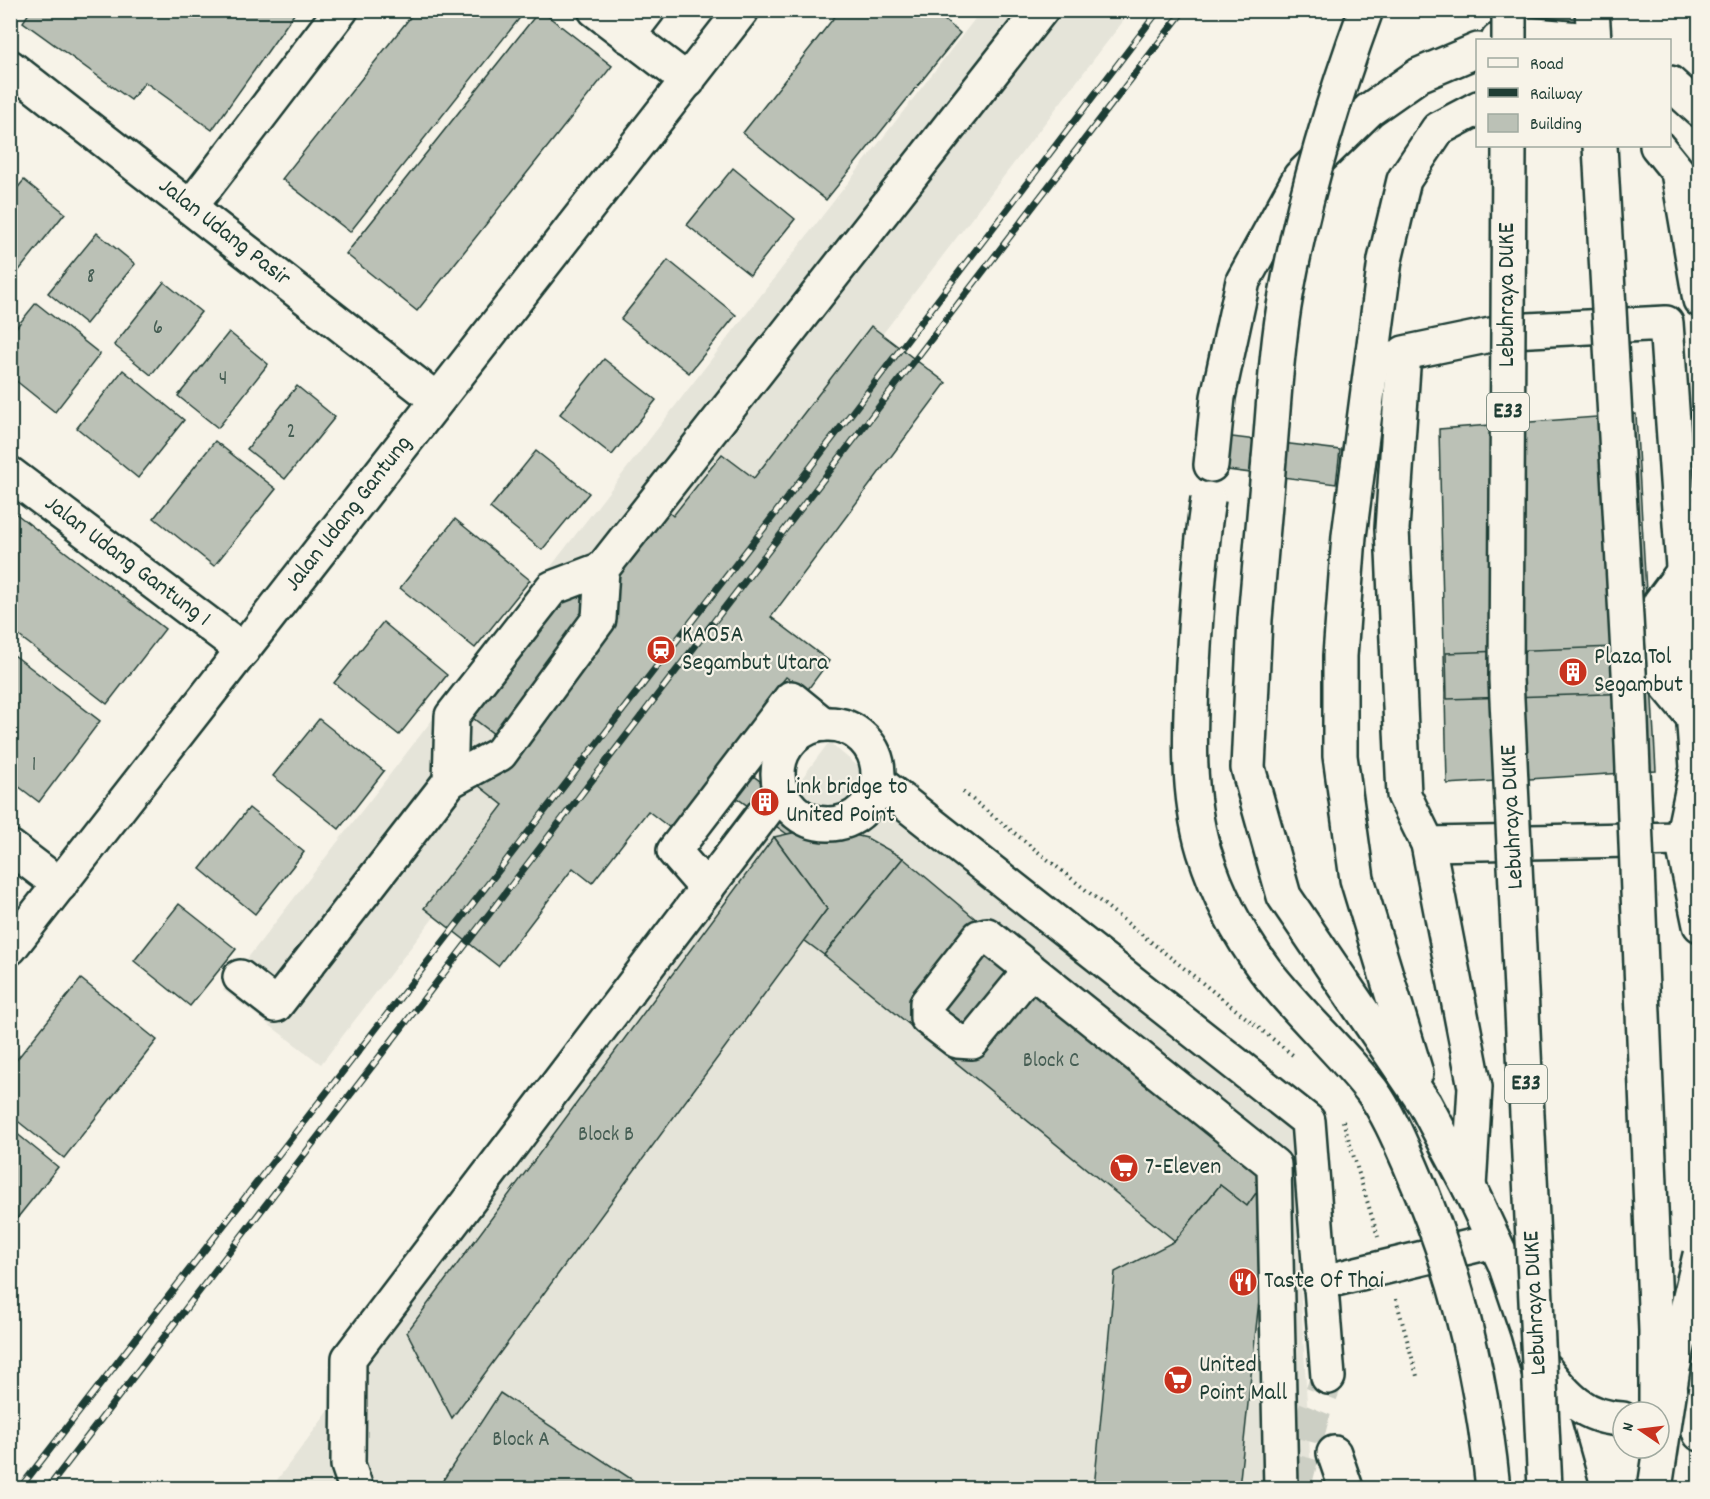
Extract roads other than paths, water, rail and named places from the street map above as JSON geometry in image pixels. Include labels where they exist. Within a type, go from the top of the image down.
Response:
[{"type":"main road","points":[[191,206],[341,10]]},
{"type":"main road","points":[[596,10],[688,81]]},
{"type":"main road","points":[[628,36],[648,10]]},
{"type":"main road","name":"Jalan Udang Gantung","points":[[10,948],[742,10]]},
{"type":"main road","points":[[450,781],[452,716],[552,588],[602,568],[1041,10]]},
{"type":"main road","points":[[1366,10],[1340,81],[1300,219],[1285,298],[1255,619],[1248,768],[1284,896],[1425,1104],[1494,1240],[1542,1365],[1576,1406],[1603,1418],[1611,1418]]},
{"type":"main road","points":[[1509,10],[1509,39]]},
{"type":"main road","points":[[1592,10],[1592,39]]},
{"type":"main road","points":[[1500,39],[1515,33],[1581,39]]},
{"type":"main road","points":[[1211,465],[1218,397],[1243,281],[1300,177],[1369,110],[1419,75],[1476,51]]},
{"type":"main road","name":"Jalan Udang Pasir","points":[[10,67],[437,400]]},
{"type":"main road","points":[[1671,85],[1700,110]]},
{"type":"main road","points":[[1425,1104],[1357,879],[1340,756],[1340,656],[1349,536],[1385,260],[1404,180],[1438,129],[1476,109]]},
{"type":"main road","name":"Lebuhraya DUKE","points":[[1509,147],[1506,680],[1545,1488]]},
{"type":"main road","points":[[1600,147],[1629,672],[1656,1330],[1654,1400]]},
{"type":"main road","points":[[1657,147],[1678,172],[1700,300]]},
{"type":"main road","points":[[1469,1187],[1475,1087],[1428,844],[1404,795],[1392,529],[1404,353],[1510,331],[1666,323],[1697,768],[1682,839],[1700,926]]},
{"type":"main road","name":"Jalan Udang Gantung 1","points":[[10,474],[243,650]]},
{"type":"main road","points":[[1208,499],[1198,565],[1189,735],[1194,797],[1204,851],[1231,916],[1266,970],[1373,1093],[1402,1146],[1429,1207],[1464,1321],[1487,1431],[1493,1488]]},
{"type":"main road","points":[[240,977],[276,1005],[450,781],[500,754],[599,619],[602,568]]},
{"type":"main road","points":[[706,889],[674,851],[791,698],[823,724]]},
{"type":"main road","points":[[823,724],[847,727],[862,736],[872,749],[877,765],[878,782],[873,798],[862,811],[849,820],[833,825],[817,824],[801,818],[788,807],[780,792],[777,776],[779,759],[787,744],[799,732],[814,725],[823,724]]},
{"type":"main road","points":[[878,782],[1308,1121],[1328,1377]]},
{"type":"main road","points":[[356,1488],[348,1465],[349,1358],[780,792]]},
{"type":"main road","points":[[1428,844],[1682,839]]},
{"type":"main road","points":[[10,847],[60,885]]},
{"type":"main road","points":[[1031,970],[1274,1164],[1281,1488]]},
{"type":"main road","points":[[1319,1283],[1494,1240]]},
{"type":"main road","points":[[1655,1488],[1673,1368],[1700,1255]]},
{"type":"main road","points":[[1528,1332],[1572,1488]]},
{"type":"main road","points":[[1671,1402],[1699,1354]]},
{"type":"main road","points":[[1699,1354],[1690,1405],[1700,1434]]},
{"type":"main road","points":[[1334,1453],[1346,1488]]},
{"type":"main road","points":[[1655,1460],[1655,1488]]},
{"type":"tunnel","points":[[1294,1488],[1313,1415],[1328,1377]]},
{"type":"railway","points":[[20,1488],[764,528],[1159,10]]},
{"type":"railway","points":[[48,1488],[1184,10]]},
{"type":"place","name":"KA05A Segambut Utara","points":[[661,650]]},
{"type":"place","name":"Plaza Tol Segambut","points":[[1573,672]]},
{"type":"place","name":"Link bridge to United Point","points":[[765,802]]},
{"type":"place","name":"7-Eleven","points":[[1124,1168]]},
{"type":"place","name":"Taste Of Thai","points":[[1243,1282]]},
{"type":"place","name":"United Point Mall","points":[[1178,1380]]}]
